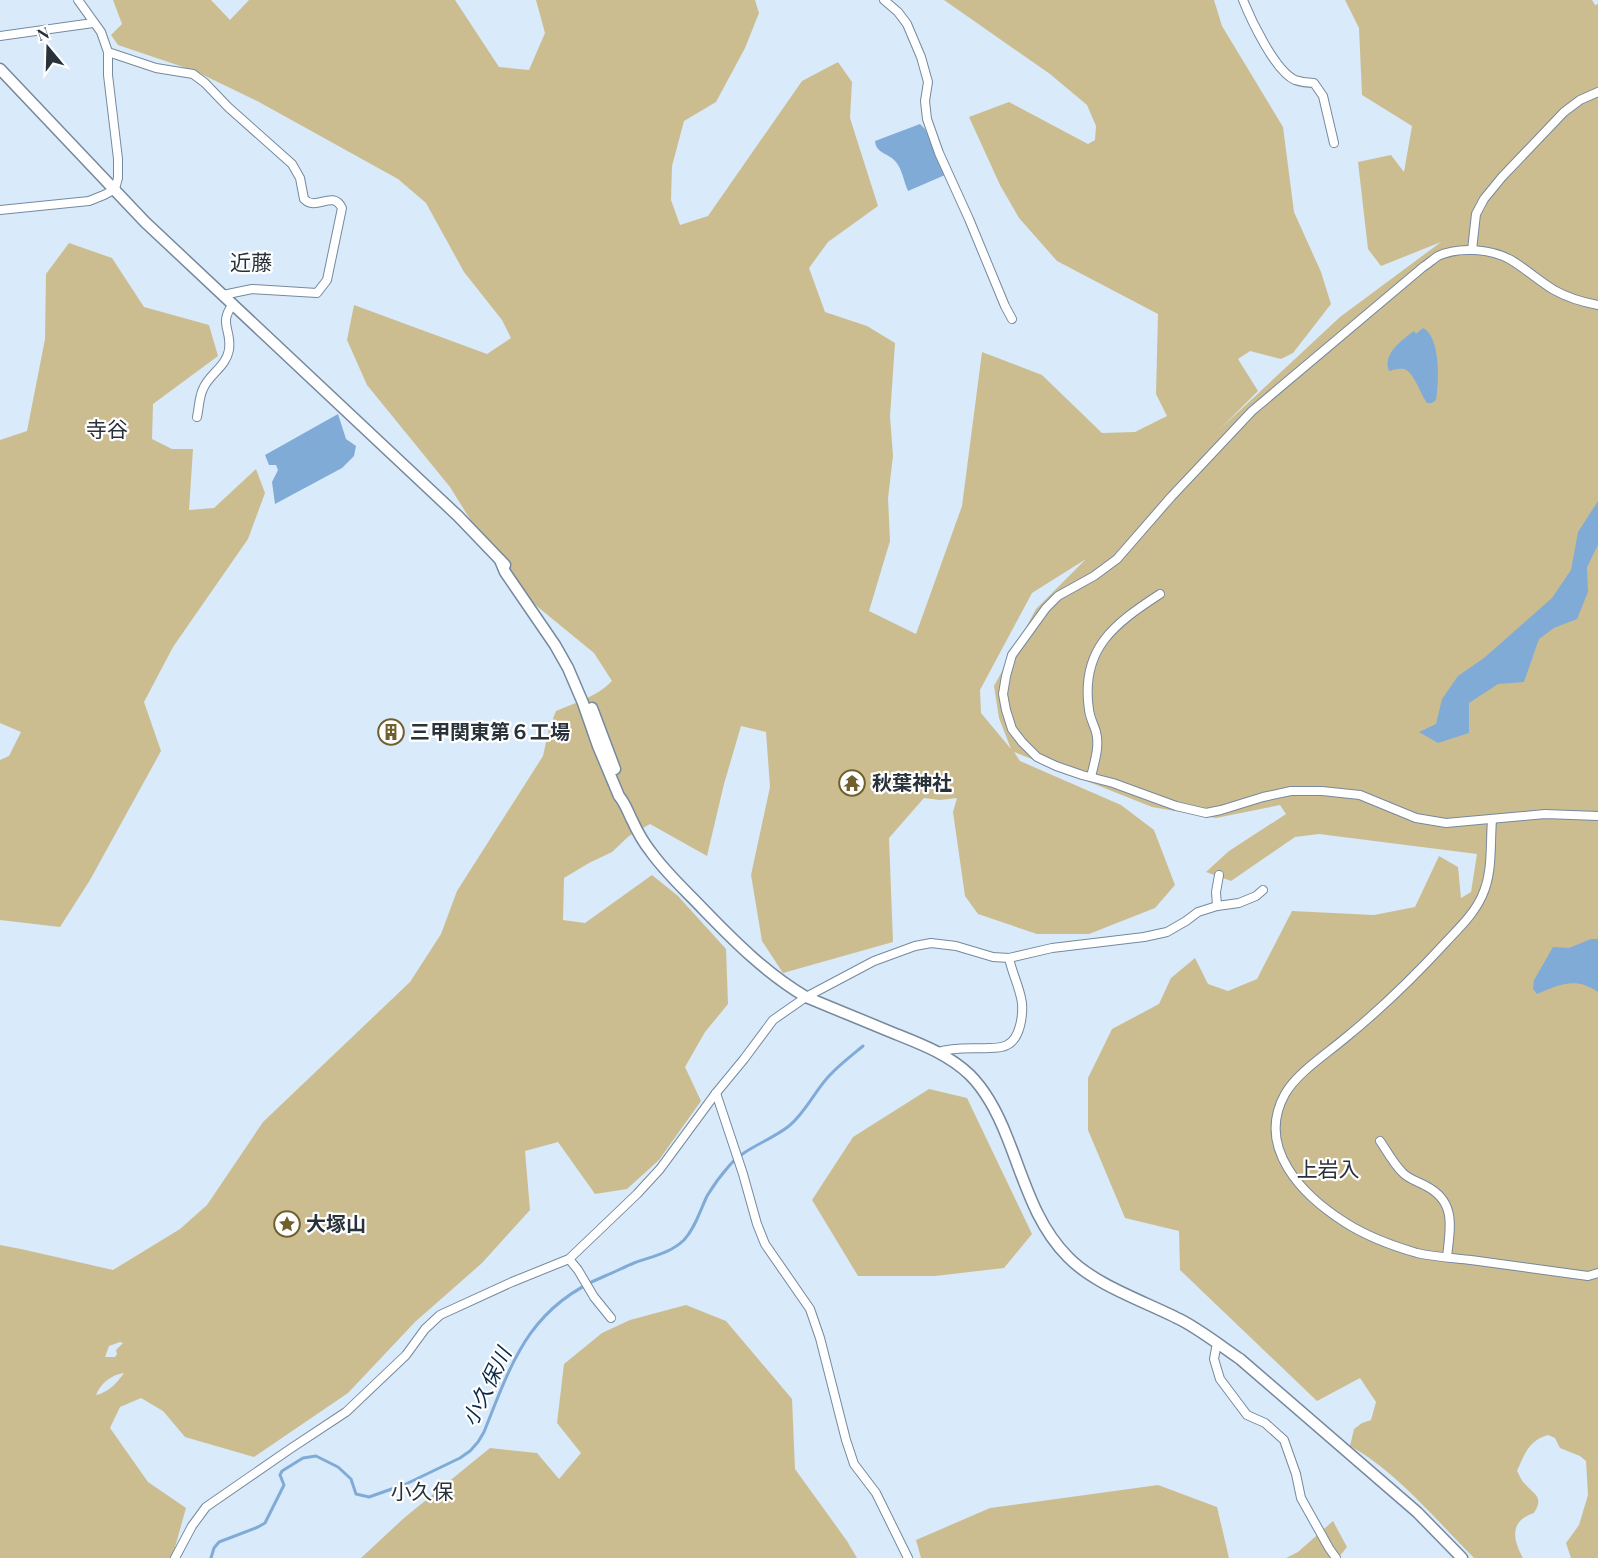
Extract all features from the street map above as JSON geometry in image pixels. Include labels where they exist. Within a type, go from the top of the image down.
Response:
[{"type":"street","points":[[0,210],[88,201],[115,189],[118,178],[118,159],[108,75],[108,52],[101,32],[78,0]]},
{"type":"street","points":[[884,0],[908,24],[928,82],[925,101],[927,119],[935,142],[1012,319]]},
{"type":"street","points":[[1243,0],[1258,32],[1279,66],[1293,79],[1314,83],[1323,96],[1334,142]]},
{"type":"street","points":[[0,36],[93,23]]},
{"type":"street","points":[[108,52],[156,68],[193,74],[291,164],[297,172],[306,202],[312,204],[333,200],[342,208],[327,280],[316,293],[252,289],[223,295]]},
{"type":"street","points":[[0,69],[145,222],[458,516],[509,569],[523,586],[568,654],[586,692],[624,794],[624,801],[645,843],[663,867],[748,954],[771,974],[806,996],[924,1045],[957,1064],[969,1074],[987,1095],[1006,1134],[1040,1218],[1055,1243],[1067,1256],[1090,1275],[1183,1321],[1240,1359],[1417,1512],[1462,1558]]},
{"type":"street","points":[[1472,250],[1476,214],[1484,199],[1564,112],[1580,100],[1598,92]]},
{"type":"street","points":[[1598,305],[1580,302],[1554,291],[1509,259],[1493,253],[1472,250],[1456,251],[1439,256],[1252,411],[1117,559],[1094,576],[1058,597],[1046,608],[1012,655],[1003,694],[1012,729],[1037,757],[1056,766],[1113,783],[1176,806],[1206,813],[1291,791],[1322,791],[1360,795],[1416,818],[1446,823],[1545,814],[1598,816]]},
{"type":"street","points":[[197,417],[202,390],[227,358],[230,348],[225,322],[226,313],[233,304]]},
{"type":"street","points":[[1091,777],[1097,746],[1097,734],[1089,712],[1088,700],[1092,661],[1102,642],[1114,627],[1160,594]]},
{"type":"street","points":[[1492,820],[1489,870],[1483,895],[1473,912],[1412,979],[1360,1027],[1298,1077],[1285,1094],[1276,1116],[1276,1136],[1281,1158],[1291,1175],[1320,1203],[1346,1223],[1375,1238],[1419,1253],[1588,1276],[1598,1274]]},
{"type":"street","points":[[1217,906],[1215,892],[1219,875]]},
{"type":"street","points":[[175,1558],[192,1526],[206,1507],[346,1412],[406,1355],[425,1329],[440,1315],[569,1259],[660,1169],[772,1020],[806,996],[874,961],[915,946],[931,943],[956,946],[993,957],[1009,958],[1052,948],[1144,937],[1167,932],[1198,912],[1239,903],[1256,896],[1263,890]]},
{"type":"street","points":[[938,1052],[947,1049],[1007,1046],[1014,1041],[1022,1016],[1022,1002],[1009,958]]},
{"type":"street","points":[[716,1093],[765,1244],[810,1309],[854,1464],[876,1493],[908,1558]]},
{"type":"street","points":[[1380,1141],[1403,1174],[1430,1188],[1441,1197],[1447,1207],[1450,1222],[1447,1257]]},
{"type":"street","points":[[569,1259],[611,1318]]},
{"type":"street","points":[[1217,1342],[1214,1359],[1220,1378],[1246,1414],[1264,1423],[1284,1440],[1296,1474],[1301,1498],[1336,1558]]},
{"type":"shaded area","points":[[113,0],[211,0],[230,20],[249,0],[455,0],[499,67],[529,70],[545,33],[536,0],[755,0],[759,13],[745,48],[716,102],[684,121],[672,166],[671,200],[680,225],[708,216],[802,81],[838,62],[852,82],[850,118],[878,206],[828,242],[809,268],[825,312],[867,326],[895,343],[890,416],[893,456],[888,498],[890,541],[869,611],[916,634],[962,506],[982,352],[1042,375],[1102,433],[1135,432],[1167,416],[1156,394],[1158,314],[1057,261],[1019,218],[1000,185],[969,117],[1009,102],[1088,144],[1095,140],[1096,126],[1087,105],[1050,74],[944,0],[1214,0],[1222,26],[1283,127],[1294,212],[1321,272],[1331,304],[1293,353],[1281,359],[1250,351],[1238,359],[1258,391],[1220,429],[1340,317],[1441,242],[1381,266],[1368,249],[1358,162],[1391,155],[1404,172],[1412,126],[1362,95],[1359,28],[1345,0],[1592,0],[1595,5],[1598,4],[1598,1558],[1571,1558],[1566,1543],[1579,1525],[1588,1495],[1586,1461],[1560,1448],[1555,1438],[1548,1435],[1532,1444],[1517,1471],[1522,1481],[1538,1500],[1534,1513],[1526,1516],[1517,1525],[1515,1531],[1523,1558],[1474,1558],[1400,1482],[1367,1456],[1350,1446],[1354,1429],[1371,1420],[1376,1402],[1360,1378],[1317,1401],[1180,1270],[1179,1231],[1125,1218],[1088,1130],[1088,1078],[1112,1029],[1159,1004],[1171,978],[1195,958],[1208,984],[1228,991],[1257,979],[1292,911],[1374,915],[1415,907],[1439,856],[1458,867],[1461,898],[1471,892],[1477,854],[1319,834],[1295,837],[1231,881],[1206,872],[1229,851],[1286,814],[1280,805],[1216,818],[1152,807],[1014,752],[1020,761],[1121,805],[1154,830],[1175,885],[1155,908],[1089,934],[1037,934],[978,914],[965,896],[953,812],[957,798],[940,800],[924,798],[889,838],[893,942],[783,973],[762,941],[751,875],[770,787],[766,732],[741,726],[707,856],[650,824],[629,836],[612,852],[564,878],[563,920],[585,923],[652,875],[678,896],[726,949],[728,1004],[705,1032],[685,1067],[701,1101],[659,1160],[627,1189],[595,1194],[558,1142],[525,1151],[530,1210],[482,1263],[415,1322],[348,1393],[254,1457],[185,1437],[163,1411],[141,1398],[120,1407],[110,1428],[148,1482],[186,1508],[172,1558],[0,1558],[0,1245],[113,1270],[180,1229],[207,1205],[263,1122],[410,982],[441,934],[457,891],[543,756],[556,711],[593,695],[612,681],[594,653],[511,585],[450,487],[367,385],[347,340],[354,305],[487,354],[511,338],[502,320],[464,272],[426,203],[398,179],[259,102],[195,71],[118,45],[111,35],[122,24]],"holes":[[[1086,559],[1036,609],[994,686],[999,718],[1011,749],[981,713],[980,690],[1032,593]],[[120,1342],[123,1343],[116,1350],[115,1357],[105,1357],[109,1346]],[[124,1373],[112,1387],[96,1395],[107,1380]]]},
{"type":"shaded area","points":[[69,243],[112,258],[144,307],[209,325],[218,356],[153,404],[152,439],[172,449],[193,449],[189,510],[214,508],[256,469],[265,493],[248,539],[173,647],[144,702],[161,751],[90,880],[60,927],[0,920],[0,760],[9,756],[21,732],[0,723],[0,440],[27,431],[45,339],[46,274]]},
{"type":"shaded area","points":[[929,1089],[967,1098],[1032,1234],[1004,1268],[935,1276],[858,1276],[812,1200],[853,1137]]},
{"type":"shaded area","points":[[686,1305],[726,1321],[792,1399],[795,1469],[857,1558],[361,1558],[404,1518],[490,1448],[537,1453],[559,1479],[581,1453],[557,1423],[564,1364],[602,1333],[630,1320]]},
{"type":"shaded area","points":[[1158,1485],[1217,1507],[1229,1558],[921,1558],[916,1540],[990,1508]]},
{"type":"shaded area","points":[[1333,1521],[1347,1547],[1338,1558],[1286,1558],[1298,1552]]},
{"type":"water","points":[[920,124],[925,129],[945,175],[908,191],[898,165],[880,151],[875,141]]},
{"type":"water","points":[[1423,328],[1429,333],[1436,350],[1437,392],[1436,400],[1432,403],[1427,403],[1408,371],[1401,369],[1389,371],[1388,365],[1388,359],[1394,348],[1414,331],[1416,334]]},
{"type":"water","points":[[338,414],[346,439],[356,446],[354,456],[342,468],[275,504],[272,482],[278,470],[276,465],[269,465],[265,455]]},
{"type":"water","points":[[1598,501],[1598,545],[1587,567],[1588,592],[1577,619],[1554,628],[1539,639],[1524,682],[1498,684],[1469,703],[1469,733],[1438,743],[1419,732],[1436,724],[1442,699],[1458,676],[1484,658],[1552,598],[1571,570],[1578,532]]},
{"type":"water","points":[[1591,939],[1598,939],[1598,992],[1582,984],[1574,983],[1560,985],[1537,994],[1533,989],[1534,980],[1553,947],[1569,948]]},
{"type":"waterway","name":"小久保川","points":[[211,1558],[219,1542],[265,1523],[284,1485],[280,1475],[282,1471],[303,1458],[316,1456],[338,1467],[351,1479],[356,1494],[369,1497],[406,1484],[470,1451],[484,1432],[515,1360],[541,1321],[558,1304],[579,1289],[630,1265],[667,1251],[684,1240],[707,1196],[729,1166],[742,1154],[789,1126],[829,1076],[863,1046]]},
{"type":"place","name":"三甲関東第６工場","points":[[391,732]]},
{"type":"place","name":"秋葉神社","points":[[852,783]]},
{"type":"place","name":"大塚山","points":[[287,1224]]},
{"type":"district","name":"近藤","points":[[251,263]]},
{"type":"district","name":"寺谷","points":[[107,430]]},
{"type":"district","name":"上岩入","points":[[1328,1170]]},
{"type":"district","name":"小久保","points":[[422,1492]]}]
